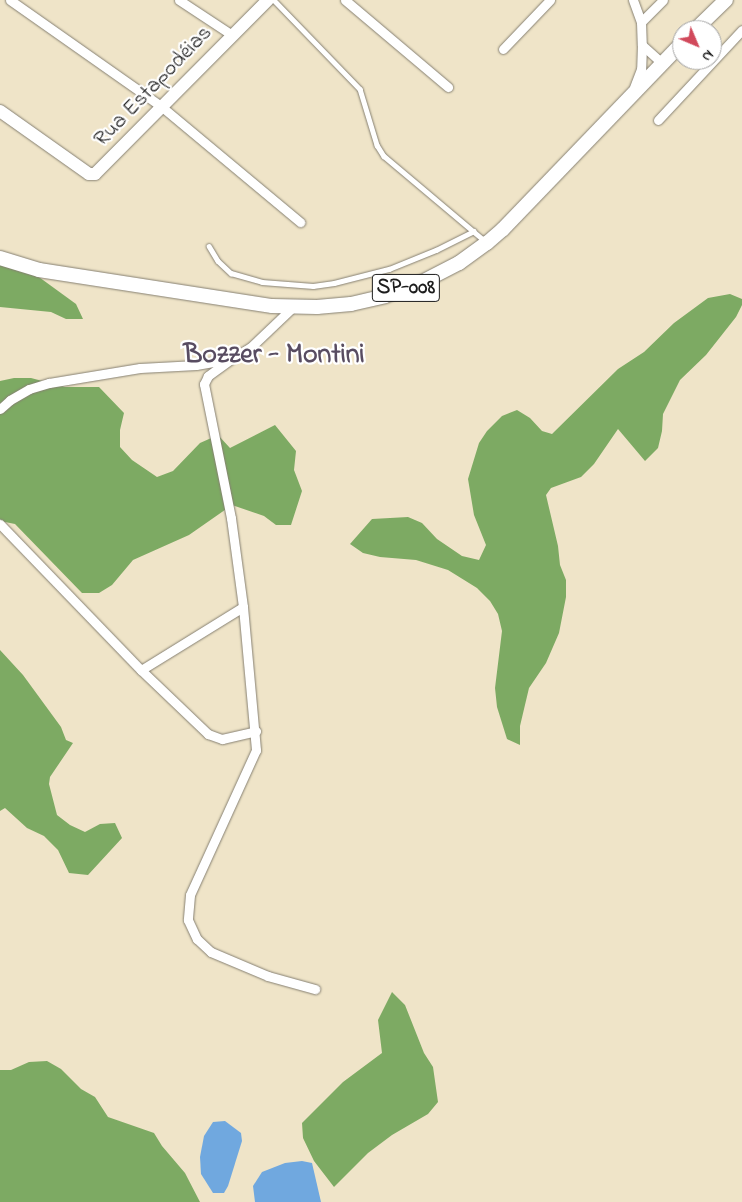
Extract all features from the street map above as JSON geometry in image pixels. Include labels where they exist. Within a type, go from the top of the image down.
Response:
[{"type":"main road","points":[[705,20],[726,0]]},
{"type":"main road","name":"SP-008","points":[[0,258],[39,270],[292,308],[351,304],[385,296],[422,282],[452,267],[503,230],[672,53]]},
{"type":"street","points":[[10,0],[162,107],[300,222]]},
{"type":"street","points":[[180,0],[232,35]]},
{"type":"street","name":"Rua Estapodéias","points":[[0,111],[89,174],[95,174],[268,0]]},
{"type":"street","points":[[345,0],[448,87]]},
{"type":"street","points":[[502,49],[550,0]]},
{"type":"street","points":[[626,100],[638,81],[642,44],[641,22],[633,0]]},
{"type":"street","points":[[641,22],[663,0]]},
{"type":"street","points":[[658,120],[742,30]]},
{"type":"street","points":[[642,44],[662,63]]},
{"type":"street","points":[[292,308],[251,347],[208,376],[204,384],[231,518],[243,607],[256,731],[256,750],[190,895],[188,920],[197,939],[218,956],[268,976],[315,989]]},
{"type":"street","points":[[0,409],[10,400],[29,390],[49,383],[140,368],[196,365],[231,359]]},
{"type":"street","points":[[0,524],[141,670],[215,737],[222,739],[256,731]]},
{"type":"street","points":[[141,670],[243,607]]},
{"type":"lane","points":[[274,0],[350,77],[364,99],[378,145],[384,156],[487,243]]},
{"type":"lane","points":[[209,246],[218,261],[231,273],[262,282],[313,286],[334,283],[389,269],[436,250],[474,231]]},
{"type":"green space","points":[[0,255],[32,272],[76,304],[83,319],[66,319],[51,312],[0,307]]},
{"type":"green space","points":[[730,294],[742,299],[742,305],[736,317],[706,355],[680,380],[663,414],[658,448],[645,461],[618,429],[594,464],[581,477],[551,488],[546,495],[558,546],[560,565],[566,580],[566,597],[559,633],[546,663],[529,688],[520,726],[520,745],[507,739],[497,707],[495,688],[502,631],[498,614],[490,601],[477,588],[448,570],[416,560],[380,557],[363,553],[350,544],[372,519],[408,517],[422,523],[437,539],[462,556],[479,560],[486,545],[474,515],[468,479],[479,443],[487,431],[502,416],[517,410],[530,418],[542,431],[552,434],[618,369],[644,352],[674,323],[708,298]]},
{"type":"green space","points":[[14,378],[31,378],[65,387],[99,387],[124,413],[120,430],[120,447],[132,460],[157,477],[173,471],[200,443],[218,435],[230,448],[275,425],[296,451],[294,470],[302,491],[291,525],[276,525],[264,516],[232,505],[189,535],[133,560],[112,585],[99,593],[82,593],[15,524],[0,521],[0,381]]},
{"type":"green space","points":[[0,650],[23,675],[61,727],[66,740],[73,743],[50,777],[49,784],[57,815],[70,825],[85,832],[100,824],[115,823],[122,838],[88,875],[69,873],[58,850],[44,836],[27,828],[5,808],[0,811]]},
{"type":"green space","points":[[392,992],[405,1005],[424,1053],[433,1067],[438,1102],[428,1114],[392,1135],[368,1153],[334,1187],[314,1161],[303,1138],[302,1123],[343,1082],[382,1053],[378,1020]]},
{"type":"green space","points":[[47,1061],[61,1069],[81,1089],[95,1097],[108,1117],[154,1133],[162,1146],[185,1173],[200,1202],[0,1202],[0,1070],[11,1070],[29,1062]]},
{"type":"water","points":[[225,1121],[241,1133],[242,1141],[228,1186],[224,1193],[213,1193],[201,1174],[200,1157],[204,1136],[213,1122]]},
{"type":"water","points":[[302,1161],[312,1163],[321,1202],[255,1202],[253,1186],[262,1172],[285,1163]]},
{"type":"district","name":"Bozzer - Montini","points":[[274,356]]}]
